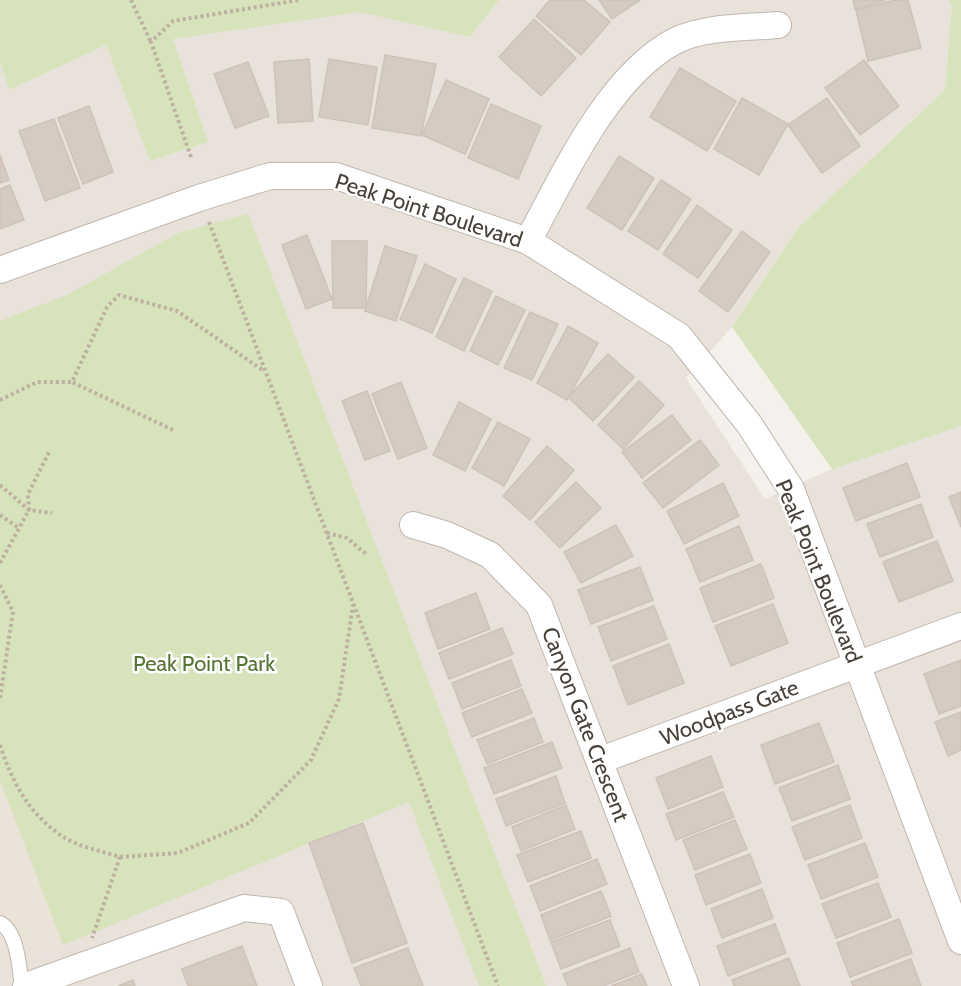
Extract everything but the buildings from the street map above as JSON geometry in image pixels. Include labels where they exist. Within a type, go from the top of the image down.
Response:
[{"type":"street","points":[[528,241],[584,138],[634,71],[675,41],[705,31],[778,25]]},
{"type":"street","name":"Peak Point Boulevard","points":[[0,270],[199,198],[270,177],[336,176],[528,241],[679,336],[749,424],[791,489],[959,932]]},
{"type":"street","name":"Canyon Gate Crescent","points":[[413,525],[447,534],[490,555],[539,605],[601,760],[686,986]]},
{"type":"street","name":"Woodpass Gate","points":[[601,760],[961,626]]},
{"type":"street","points":[[24,986],[244,908],[281,912],[309,986]]},
{"type":"lane","points":[[0,924],[5,926],[15,947],[24,986]]},
{"type":"path","points":[[131,0],[151,42],[191,157]]},
{"type":"path","points":[[151,42],[173,21],[299,0]]},
{"type":"path","points":[[209,222],[498,986]]},
{"type":"path","points":[[72,382],[107,307],[119,296],[177,311],[265,371]]},
{"type":"path","points":[[0,400],[38,382],[72,382],[173,430]]},
{"type":"path","points":[[0,563],[29,510],[28,494],[49,452]]},
{"type":"path","points":[[0,485],[29,510],[52,513]]},
{"type":"path","points":[[0,515],[19,528]]},
{"type":"path","points":[[327,533],[347,538],[367,555]]},
{"type":"path","points":[[0,585],[13,612],[0,698]]},
{"type":"path","points":[[0,745],[9,772],[31,810],[64,837],[120,857],[178,853],[249,823],[311,760],[339,699],[353,604]]},
{"type":"path","points":[[91,939],[120,857]]},
{"type":"shaded area","points":[[499,0],[949,0],[952,5],[945,90],[798,228],[732,327],[686,378],[765,499],[832,469],[961,426],[961,986],[0,986],[0,63],[9,90],[106,45],[150,160],[208,142],[172,39],[360,11],[470,37]]},
{"type":"shaded area","points":[[0,780],[63,945],[0,969]]},
{"type":"green space","points":[[0,0],[499,0],[470,37],[360,12],[173,39],[208,142],[150,161],[106,45],[9,90],[0,63]]},
{"type":"green space","points":[[949,0],[961,0],[961,426],[832,469],[732,327],[798,228],[945,90],[952,5]]},
{"type":"green space","name":"Peak Point Park","points":[[248,214],[546,986],[479,986],[409,802],[63,945],[0,780],[0,321],[67,295],[178,233]]}]
